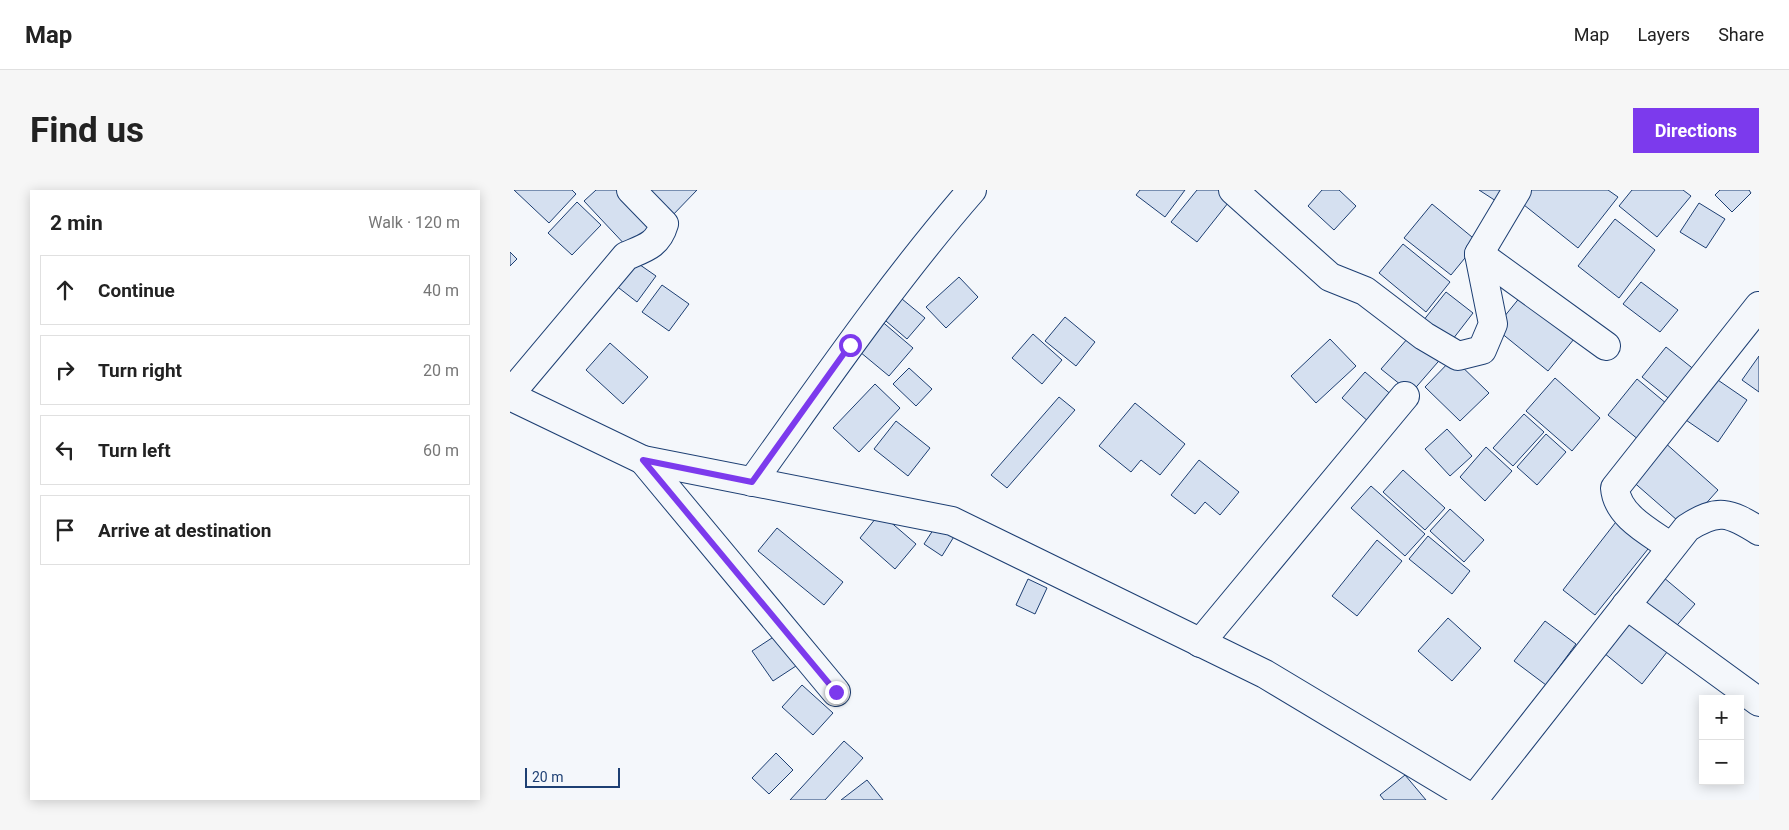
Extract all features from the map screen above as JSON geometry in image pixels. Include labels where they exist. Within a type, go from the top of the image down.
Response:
[{"type":"street","points":[[631,190],[664,224],[661,236],[650,245],[626,256],[510,395],[643,460],[952,521],[1265,674],[1474,800],[1687,528],[1715,514],[1734,515],[1759,531]]},
{"type":"street","points":[[752,482],[850,345],[949,216],[972,190]]},
{"type":"street","points":[[1233,190],[1330,277],[1365,291],[1424,336],[1458,356],[1482,350],[1493,324],[1479,254],[1517,190]]},
{"type":"street","points":[[1479,254],[1606,346]]},
{"type":"street","points":[[1671,547],[1625,512],[1616,499],[1615,488],[1754,322]]},
{"type":"street","points":[[1200,642],[1405,396]]},
{"type":"street","points":[[643,460],[836,692]]},
{"type":"street","points":[[1626,605],[1759,702]]},
{"type":"building","points":[[514,190],[572,190],[576,194],[549,223]]},
{"type":"building","points":[[596,190],[622,190],[655,225],[629,249],[584,201]]},
{"type":"building","points":[[639,190],[697,190],[669,219]]},
{"type":"building","points":[[1140,190],[1185,190],[1165,217],[1136,195]]},
{"type":"building","points":[[1197,190],[1222,190],[1232,198],[1197,242],[1171,222]]},
{"type":"building","points":[[1322,190],[1339,190],[1356,206],[1334,230],[1308,206]]},
{"type":"building","points":[[1479,190],[1503,190],[1496,201]]},
{"type":"building","points":[[1528,190],[1608,190],[1618,197],[1578,248],[1519,201]]},
{"type":"building","points":[[1632,190],[1683,190],[1691,196],[1657,237],[1619,206]]},
{"type":"building","points":[[1720,190],[1749,190],[1751,193],[1732,212],[1715,195]]},
{"type":"building","points":[[577,202],[601,225],[572,255],[548,233]]},
{"type":"building","points":[[1699,203],[1725,219],[1706,248],[1680,232]]},
{"type":"building","points":[[1432,204],[1478,242],[1451,275],[1404,238]]},
{"type":"building","points":[[1615,219],[1655,250],[1619,298],[1578,266]]},
{"type":"building","points":[[1403,244],[1450,282],[1426,312],[1379,273]]},
{"type":"building","points":[[510,252],[517,259],[510,266]]},
{"type":"building","points":[[633,260],[656,276],[637,302],[610,281]]},
{"type":"building","points":[[959,277],[978,297],[946,328],[926,307]]},
{"type":"building","points":[[1641,282],[1678,310],[1660,332],[1623,304]]},
{"type":"building","points":[[662,285],[689,304],[669,331],[642,312]]},
{"type":"building","points":[[1446,292],[1473,313],[1446,348],[1419,326]]},
{"type":"building","points":[[896,294],[925,318],[907,339],[879,315]]},
{"type":"building","points":[[1521,296],[1574,339],[1548,371],[1495,328]]},
{"type":"building","points":[[1065,317],[1095,342],[1076,366],[1045,341]]},
{"type":"building","points":[[879,319],[913,348],[889,376],[854,347]]},
{"type":"building","points":[[1415,330],[1444,355],[1411,393],[1381,369]]},
{"type":"building","points":[[1033,334],[1062,360],[1042,384],[1012,358]]},
{"type":"building","points":[[1330,339],[1356,366],[1316,403],[1291,376]]},
{"type":"building","points":[[610,343],[648,377],[623,404],[586,370]]},
{"type":"building","points":[[1666,347],[1701,375],[1677,405],[1642,377]]},
{"type":"building","points":[[1759,356],[1759,392],[1742,380]]},
{"type":"building","points":[[1453,358],[1489,393],[1460,421],[1425,387]]},
{"type":"building","points":[[909,368],[932,389],[916,406],[893,384]]},
{"type":"building","points":[[1365,372],[1394,397],[1370,423],[1342,398]]},
{"type":"building","points":[[1712,376],[1747,400],[1718,442],[1683,418]]},
{"type":"building","points":[[1555,378],[1600,418],[1572,451],[1526,411]]},
{"type":"building","points":[[1637,379],[1673,409],[1644,444],[1608,415]]},
{"type":"building","points":[[875,384],[900,408],[859,452],[833,428]]},
{"type":"building","points":[[1059,397],[1075,410],[1007,488],[991,475]]},
{"type":"building","points":[[1135,403],[1185,444],[1160,475],[1141,460],[1131,472],[1099,446]]},
{"type":"building","points":[[1524,414],[1544,432],[1513,466],[1493,448]]},
{"type":"building","points":[[896,421],[930,448],[908,476],[874,449]]},
{"type":"building","points":[[1447,429],[1472,456],[1450,476],[1425,449]]},
{"type":"building","points":[[1546,434],[1566,452],[1537,485],[1517,467]]},
{"type":"building","points":[[1663,441],[1718,490],[1685,527],[1630,479]]},
{"type":"building","points":[[1486,447],[1512,471],[1485,501],[1460,477]]},
{"type":"building","points":[[1199,460],[1239,492],[1220,515],[1205,502],[1195,514],[1171,495]]},
{"type":"building","points":[[1403,470],[1445,508],[1425,530],[1383,492]]},
{"type":"building","points":[[1371,486],[1425,534],[1405,556],[1351,508]]},
{"type":"building","points":[[1450,509],[1484,540],[1464,562],[1430,531]]},
{"type":"building","points":[[880,513],[916,544],[895,569],[860,538]]},
{"type":"building","points":[[1619,518],[1652,544],[1595,615],[1563,590]]},
{"type":"building","points":[[937,524],[955,535],[942,556],[924,544]]},
{"type":"building","points":[[777,528],[843,582],[824,605],[758,551]]},
{"type":"building","points":[[1428,536],[1470,571],[1452,594],[1409,559]]},
{"type":"building","points":[[1377,540],[1402,561],[1357,616],[1332,596]]},
{"type":"building","points":[[1663,577],[1695,604],[1673,630],[1641,603]]},
{"type":"building","points":[[1028,579],[1047,588],[1035,614],[1016,605]]},
{"type":"building","points":[[1448,618],[1481,648],[1452,681],[1418,651]]},
{"type":"building","points":[[1545,621],[1576,644],[1546,685],[1514,661]]},
{"type":"building","points":[[1629,621],[1667,652],[1642,684],[1604,653]]},
{"type":"building","points":[[775,636],[796,666],[773,681],[752,651]]},
{"type":"building","points":[[802,685],[833,713],[813,735],[782,707]]},
{"type":"building","points":[[844,741],[863,758],[825,800],[790,800]]},
{"type":"building","points":[[776,753],[793,770],[769,794],[752,778]]},
{"type":"building","points":[[1405,775],[1426,800],[1384,800],[1380,795]]},
{"type":"building","points":[[867,780],[883,800],[841,800]]},
{"type":"route","points":[[836,692],[643,460],[752,482],[850,345]]}]
